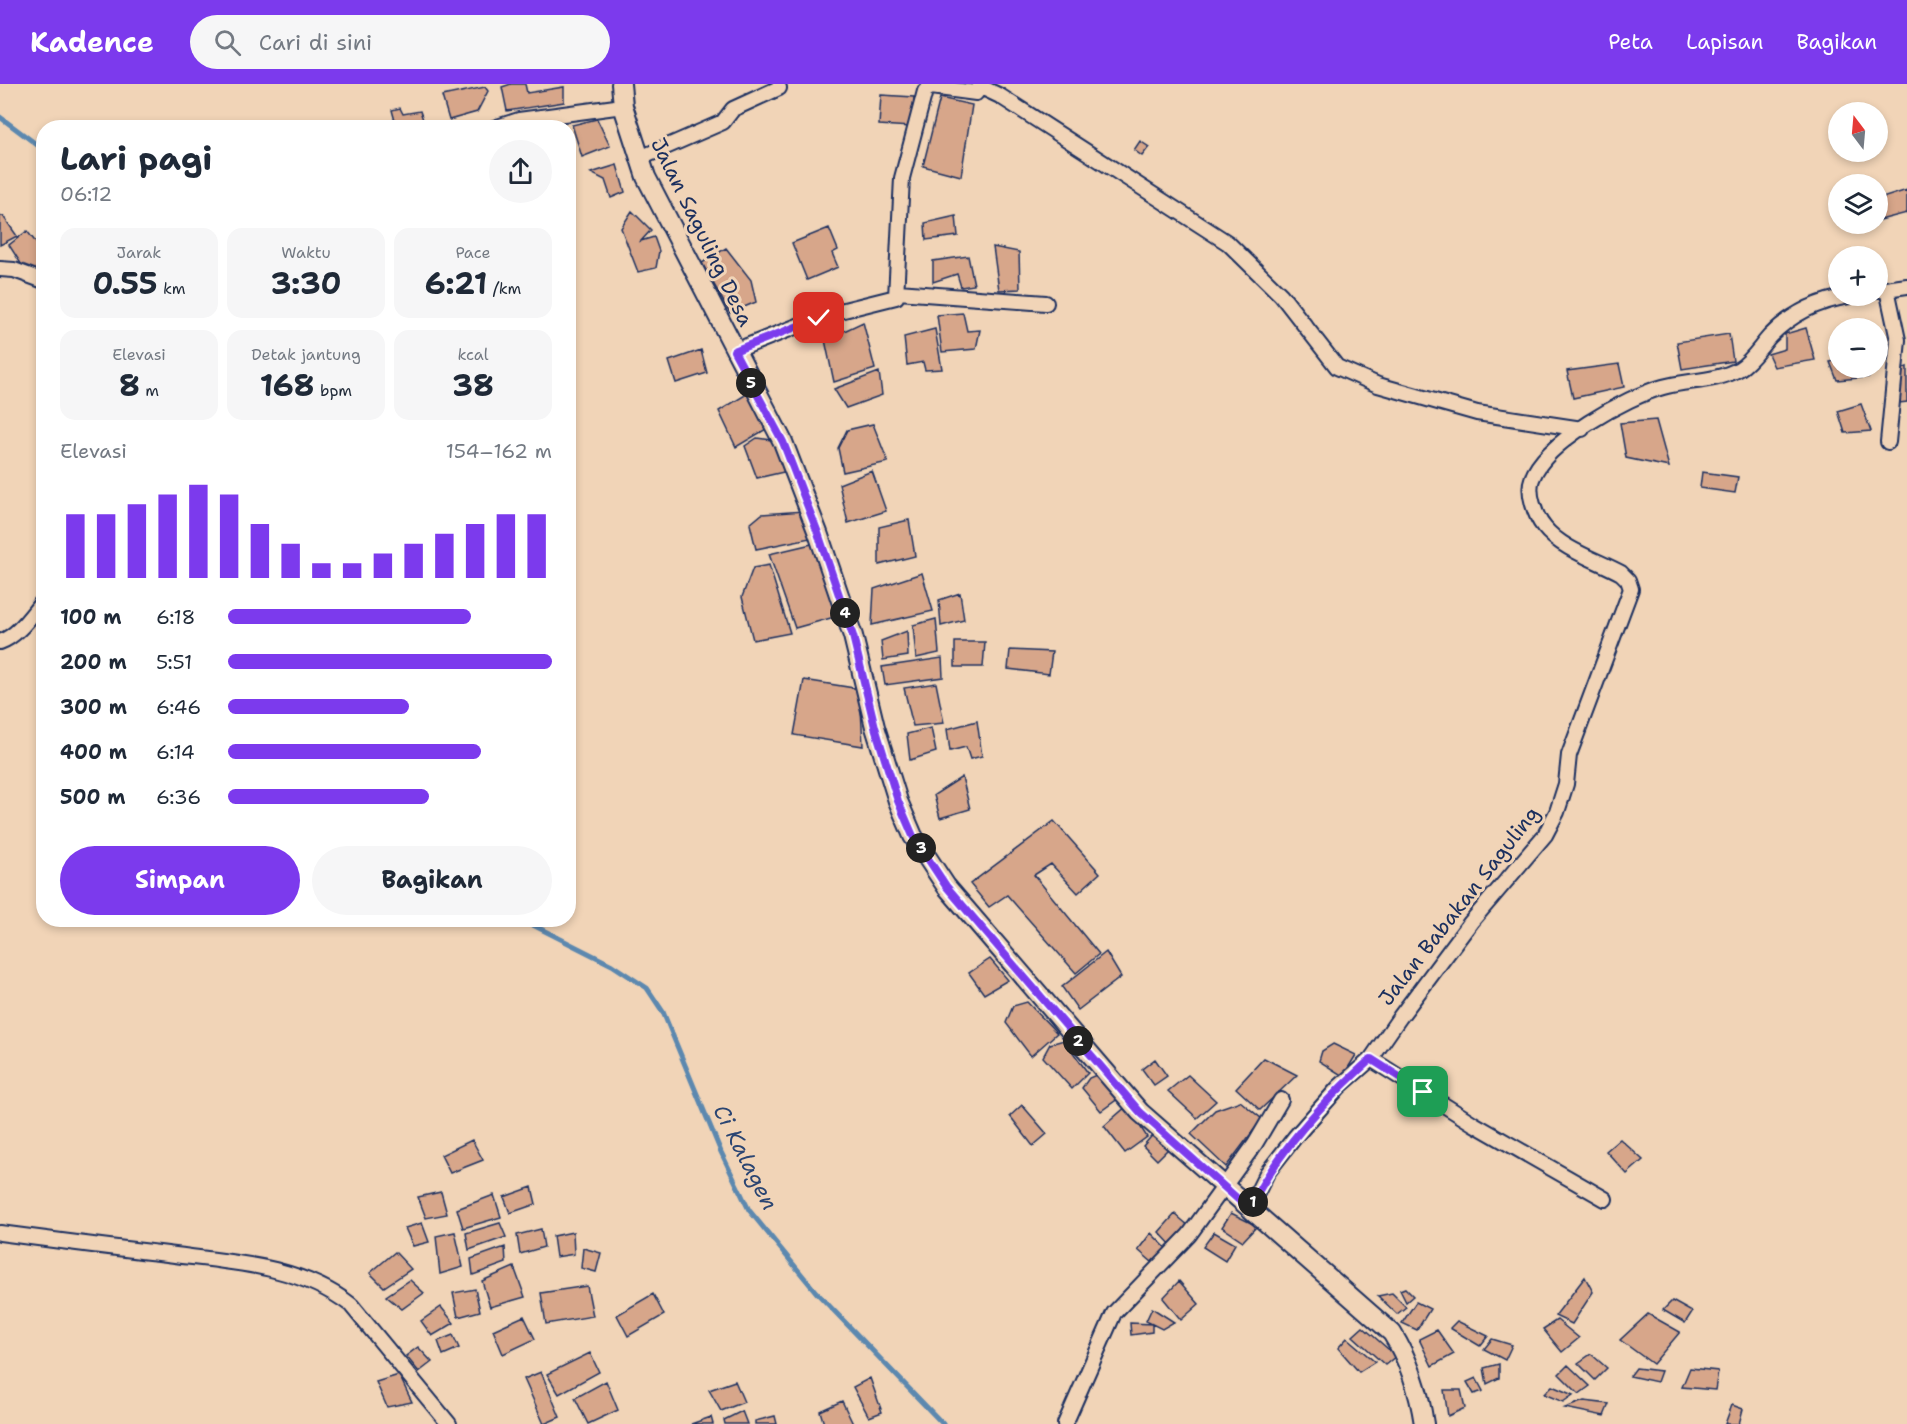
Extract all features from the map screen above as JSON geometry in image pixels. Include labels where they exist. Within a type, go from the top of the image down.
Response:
[{"type":"street","name":"Jalan Saguling Desa","points":[[621,84],[623,106],[638,159],[662,212],[707,293],[734,351],[783,442],[818,533],[853,636],[885,759],[898,801],[913,836],[946,886],[1132,1103],[1249,1209],[1392,1333],[1408,1359],[1420,1396],[1424,1424]]},
{"type":"street","points":[[734,351],[828,314],[893,298],[898,292],[902,183],[926,92],[931,87],[976,93],[981,85],[1170,203],[1228,243],[1281,295],[1337,367],[1378,385],[1477,413],[1582,429],[1629,401],[1663,387],[1711,378],[1739,369],[1771,335],[1800,311],[1828,302]]},
{"type":"street","points":[[638,159],[723,122],[733,109],[779,88]]},
{"type":"street","points":[[519,120],[623,106]]},
{"type":"street","points":[[0,269],[14,270],[36,278]]},
{"type":"street","points":[[1888,289],[1907,286]]},
{"type":"street","points":[[898,292],[1046,303]]},
{"type":"street","points":[[1887,306],[1898,340],[1888,442]]},
{"type":"street","name":"Jalan Babakan Saguling","points":[[1249,1209],[1267,1173],[1295,1137],[1339,1088],[1371,1059],[1472,922],[1545,835],[1557,812],[1566,784],[1569,755],[1631,589],[1622,573],[1555,538],[1542,525],[1533,505],[1531,482],[1537,468],[1550,452],[1582,429]]},
{"type":"street","points":[[0,642],[7,639],[25,623],[36,610]]},
{"type":"street","points":[[1371,1059],[1474,1124],[1605,1198]]},
{"type":"street","points":[[1065,1424],[1114,1313],[1189,1235],[1255,1144],[1281,1100]]},
{"type":"street","points":[[0,1233],[236,1263],[307,1279],[332,1290],[351,1305],[449,1424]]},
{"type":"building","points":[[511,84],[525,84],[527,93],[564,87],[564,102],[507,111],[502,87]]},
{"type":"building","points":[[485,87],[488,91],[477,112],[449,120],[442,96]]},
{"type":"building","points":[[881,95],[914,97],[911,127],[879,125]]},
{"type":"building","points":[[940,98],[972,105],[961,176],[923,166]]},
{"type":"building","points":[[400,108],[403,114],[420,111],[423,120],[395,120],[392,110]]},
{"type":"building","points":[[597,119],[610,146],[582,157],[576,138],[576,124]]},
{"type":"building","points":[[1140,141],[1149,147],[1142,156],[1134,150]]},
{"type":"building","points":[[617,165],[625,192],[611,198],[605,180],[591,173]]},
{"type":"building","points":[[1907,190],[1907,213],[1888,218],[1888,196]]},
{"type":"building","points":[[632,211],[651,230],[641,241],[654,237],[659,251],[656,268],[638,272],[621,228]]},
{"type":"building","points":[[0,216],[3,216],[17,236],[0,245]]},
{"type":"building","points":[[956,216],[958,236],[926,240],[925,223]]},
{"type":"building","points":[[829,228],[838,250],[832,253],[838,267],[807,280],[792,243]]},
{"type":"building","points":[[27,231],[36,243],[36,271],[32,275],[25,270],[9,245]]},
{"type":"building","points":[[993,247],[1019,252],[1020,289],[999,290]]},
{"type":"building","points":[[726,248],[751,280],[756,302],[730,313],[702,263]]},
{"type":"building","points":[[968,256],[974,285],[961,287],[957,274],[933,282],[933,261]]},
{"type":"building","points":[[963,313],[967,331],[980,330],[976,349],[942,352],[937,315]]},
{"type":"building","points":[[863,322],[875,369],[834,382],[825,340]]},
{"type":"building","points":[[1806,328],[1815,360],[1774,367],[1768,354],[1785,349],[1785,334]]},
{"type":"building","points":[[935,329],[942,369],[925,370],[923,362],[907,365],[904,337]]},
{"type":"building","points":[[1729,334],[1733,361],[1682,369],[1677,342]]},
{"type":"building","points":[[701,350],[707,373],[676,383],[669,361]]},
{"type":"building","points":[[1619,364],[1624,387],[1573,398],[1567,371]]},
{"type":"building","points":[[1907,367],[1907,402],[1899,403],[1896,372]]},
{"type":"building","points":[[879,372],[882,395],[846,408],[834,389]]},
{"type":"building","points":[[750,392],[768,428],[736,447],[719,411]]},
{"type":"building","points":[[1861,404],[1871,431],[1845,433],[1838,411]]},
{"type":"building","points":[[1656,420],[1669,467],[1626,458],[1620,423]]},
{"type":"building","points":[[873,424],[888,462],[843,472],[838,448],[847,430]]},
{"type":"building","points":[[757,438],[779,441],[788,471],[757,478],[745,446]]},
{"type":"building","points":[[872,471],[886,511],[848,523],[839,484]]},
{"type":"building","points":[[1702,472],[1738,477],[1735,493],[1700,488]]},
{"type":"building","points":[[804,511],[810,538],[756,549],[750,524],[762,514]]},
{"type":"building","points":[[909,520],[915,556],[879,565],[879,527]]},
{"type":"building","points":[[816,543],[838,616],[795,628],[769,554]]},
{"type":"building","points":[[769,565],[790,633],[753,640],[742,597],[753,568]]},
{"type":"building","points":[[922,573],[933,611],[872,625],[874,589]]},
{"type":"building","points":[[960,593],[964,620],[941,626],[939,600]]},
{"type":"building","points":[[936,619],[939,653],[916,658],[913,625]]},
{"type":"building","points":[[907,631],[908,656],[883,660],[881,641]]},
{"type":"building","points":[[955,642],[985,642],[983,667],[955,667]]},
{"type":"building","points":[[1010,650],[1052,652],[1049,674],[1008,669]]},
{"type":"building","points":[[942,658],[943,677],[885,685],[882,667]]},
{"type":"building","points":[[804,680],[860,689],[863,746],[794,735]]},
{"type":"building","points":[[936,683],[944,723],[913,726],[904,688]]},
{"type":"building","points":[[977,721],[982,756],[970,759],[966,747],[950,751],[947,729]]},
{"type":"building","points":[[931,728],[936,752],[910,760],[907,734]]},
{"type":"building","points":[[962,777],[970,809],[940,818],[934,795]]},
{"type":"building","points":[[1054,821],[1100,873],[1078,893],[1051,864],[1034,875],[1099,954],[1076,973],[1007,895],[989,907],[970,884]]},
{"type":"building","points":[[1106,952],[1121,977],[1078,1010],[1062,987]]},
{"type":"building","points":[[990,959],[1008,980],[984,994],[969,973]]},
{"type":"building","points":[[1027,1002],[1057,1033],[1031,1056],[1006,1023],[1013,1006]]},
{"type":"building","points":[[1064,1040],[1088,1073],[1072,1089],[1043,1057],[1050,1044]]},
{"type":"building","points":[[1333,1044],[1356,1055],[1343,1076],[1319,1061],[1322,1051]]},
{"type":"building","points":[[1264,1058],[1297,1075],[1260,1110],[1236,1088]]},
{"type":"building","points":[[1155,1059],[1167,1076],[1154,1085],[1142,1069]]},
{"type":"building","points":[[1101,1073],[1119,1098],[1101,1111],[1082,1088],[1089,1078]]},
{"type":"building","points":[[1188,1075],[1216,1101],[1197,1118],[1168,1091]]},
{"type":"building","points":[[1240,1101],[1262,1119],[1226,1167],[1191,1134],[1215,1110]]},
{"type":"building","points":[[1022,1105],[1047,1134],[1033,1146],[1010,1116]]},
{"type":"building","points":[[1127,1106],[1147,1137],[1125,1153],[1104,1126]]},
{"type":"building","points":[[1156,1131],[1172,1145],[1157,1160],[1143,1146]]},
{"type":"building","points":[[1620,1139],[1643,1160],[1627,1174],[1606,1151]]},
{"type":"building","points":[[472,1140],[483,1160],[450,1173],[441,1155]]},
{"type":"building","points":[[532,1187],[536,1204],[510,1213],[504,1197]]},
{"type":"building","points":[[441,1192],[447,1214],[426,1218],[418,1197]]},
{"type":"building","points":[[494,1195],[501,1217],[463,1228],[457,1209]]},
{"type":"building","points":[[1231,1213],[1257,1226],[1243,1241],[1222,1227]]},
{"type":"building","points":[[1175,1214],[1190,1227],[1172,1246],[1159,1232]]},
{"type":"building","points":[[422,1223],[429,1242],[413,1246],[405,1228]]},
{"type":"building","points":[[500,1223],[506,1237],[469,1250],[466,1233]]},
{"type":"building","points":[[541,1229],[544,1247],[520,1254],[517,1235]]},
{"type":"building","points":[[455,1232],[463,1267],[440,1274],[436,1236]]},
{"type":"building","points":[[573,1232],[574,1254],[556,1257],[553,1236]]},
{"type":"building","points":[[1214,1232],[1235,1244],[1225,1261],[1203,1247]]},
{"type":"building","points":[[1151,1233],[1166,1248],[1152,1262],[1138,1250]]},
{"type":"building","points":[[505,1247],[506,1263],[473,1275],[471,1259]]},
{"type":"building","points":[[583,1248],[601,1253],[596,1272],[581,1268]]},
{"type":"building","points":[[395,1252],[411,1269],[384,1287],[370,1273]]},
{"type":"building","points":[[514,1267],[525,1297],[490,1307],[482,1281]]},
{"type":"building","points":[[1585,1277],[1593,1292],[1572,1324],[1555,1316]]},
{"type":"building","points":[[410,1280],[424,1293],[402,1309],[386,1296]]},
{"type":"building","points":[[1179,1281],[1199,1304],[1181,1320],[1163,1298]]},
{"type":"building","points":[[587,1286],[593,1316],[546,1324],[541,1293]]},
{"type":"building","points":[[1405,1288],[1413,1296],[1406,1302],[1400,1290]]},
{"type":"building","points":[[475,1289],[480,1311],[458,1317],[453,1293]]},
{"type":"building","points":[[1392,1293],[1406,1307],[1397,1314],[1378,1296]]},
{"type":"building","points":[[653,1294],[664,1315],[628,1336],[617,1315]]},
{"type":"building","points":[[1672,1301],[1692,1312],[1685,1323],[1663,1310]]},
{"type":"building","points":[[1416,1302],[1430,1309],[1417,1330],[1402,1323]]},
{"type":"building","points":[[441,1307],[454,1323],[432,1336],[421,1321]]},
{"type":"building","points":[[1152,1308],[1174,1322],[1162,1329],[1146,1321]]},
{"type":"building","points":[[1648,1314],[1680,1332],[1653,1364],[1620,1340]]},
{"type":"building","points":[[524,1316],[535,1339],[503,1354],[493,1330]]},
{"type":"building","points":[[1557,1320],[1579,1338],[1562,1352],[1543,1329]]},
{"type":"building","points":[[1457,1321],[1488,1336],[1480,1346],[1450,1328]]},
{"type":"building","points":[[1130,1323],[1152,1324],[1152,1332],[1131,1335]]},
{"type":"building","points":[[1363,1327],[1396,1356],[1385,1365],[1353,1336]]},
{"type":"building","points":[[1437,1330],[1454,1354],[1432,1366],[1419,1339]]},
{"type":"building","points":[[453,1335],[459,1348],[443,1355],[438,1341]]},
{"type":"building","points":[[1347,1338],[1375,1362],[1359,1372],[1338,1348]]},
{"type":"building","points":[[1492,1339],[1512,1345],[1505,1360],[1484,1349]]},
{"type":"building","points":[[418,1347],[432,1362],[419,1372],[406,1356]]},
{"type":"building","points":[[590,1353],[599,1372],[559,1394],[547,1374]]},
{"type":"building","points":[[1591,1354],[1607,1368],[1595,1380],[1578,1363]]},
{"type":"building","points":[[1499,1364],[1499,1378],[1487,1384],[1484,1368]]},
{"type":"building","points":[[1568,1365],[1590,1386],[1579,1394],[1559,1374]]},
{"type":"building","points":[[1636,1368],[1661,1371],[1657,1382],[1630,1376]]},
{"type":"building","points":[[1690,1368],[1718,1371],[1715,1390],[1682,1387]]},
{"type":"building","points":[[541,1372],[560,1417],[544,1424],[524,1379]]},
{"type":"building","points":[[399,1375],[412,1402],[387,1407],[376,1382]]},
{"type":"building","points":[[870,1378],[882,1412],[869,1417],[853,1387]]},
{"type":"building","points":[[1476,1378],[1483,1391],[1474,1394],[1467,1382]]},
{"type":"building","points":[[606,1381],[618,1410],[588,1424],[575,1398]]},
{"type":"building","points":[[735,1381],[744,1402],[721,1411],[709,1390]]},
{"type":"building","points":[[1552,1386],[1573,1395],[1563,1402],[1544,1394]]},
{"type":"building","points":[[1444,1390],[1461,1390],[1465,1408],[1448,1416]]},
{"type":"building","points":[[842,1401],[853,1424],[824,1424],[820,1411]]},
{"type":"building","points":[[1584,1401],[1609,1404],[1604,1416],[1565,1408]]},
{"type":"building","points":[[1732,1405],[1743,1409],[1739,1424],[1725,1424]]},
{"type":"building","points":[[742,1411],[747,1424],[725,1424],[724,1420]]},
{"type":"building","points":[[775,1416],[777,1424],[755,1424],[755,1421]]},
{"type":"building","points":[[711,1417],[713,1424],[691,1424]]},
{"type":"waterway","name":"Ci Kalagen","points":[[0,117],[36,144]]},
{"type":"waterway","name":"Ci Kalagen","points":[[537,927],[612,965],[647,988],[663,1012],[721,1152],[749,1210],[816,1292],[943,1424]]},
{"type":"route","points":[[819,318],[734,351],[783,442],[818,533],[853,636],[875,727],[898,801],[913,836],[946,886],[1140,1112],[1226,1186],[1249,1209],[1267,1173],[1295,1137],[1339,1088],[1371,1059],[1423,1092]]}]
